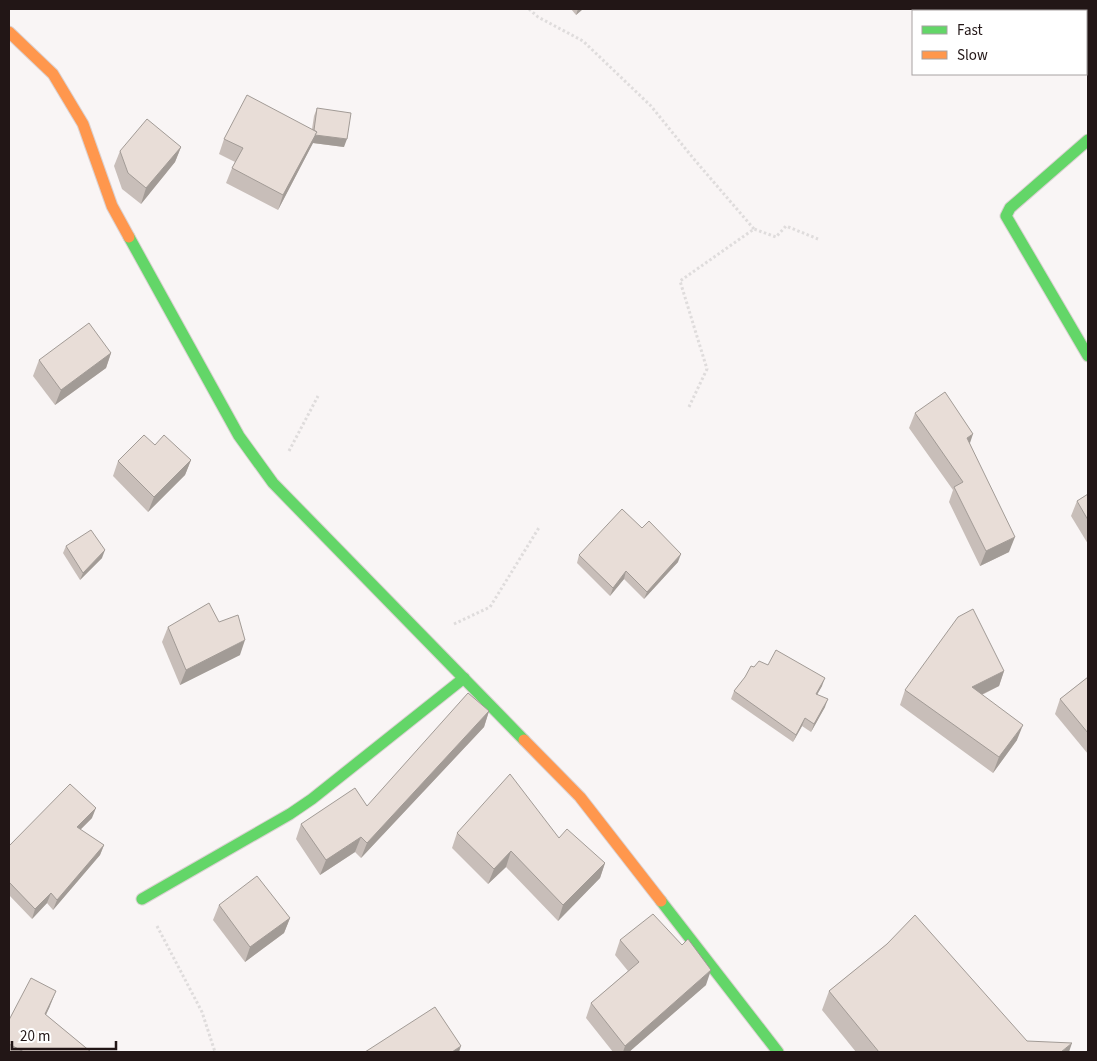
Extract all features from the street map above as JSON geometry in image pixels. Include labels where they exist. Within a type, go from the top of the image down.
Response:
[{"type":"street","points":[[9,32],[53,74],[83,124],[112,206],[240,436],[273,483],[580,797],[778,1052]]},
{"type":"street","points":[[1088,140],[1010,208],[1006,216],[1088,356]]},
{"type":"street","points":[[142,899],[305,804],[464,678]]},
{"type":"path","points":[[529,9],[538,17],[583,41],[651,106],[754,229],[776,237],[786,226],[818,239]]},
{"type":"path","points":[[689,407],[706,369],[680,281],[754,229]]},
{"type":"path","points":[[273,483],[318,396]]},
{"type":"path","points":[[425,639],[490,607],[540,526]]},
{"type":"path","points":[[142,899],[202,1012],[215,1052]]},
{"type":"building","points":[[247,95],[317,132],[283,195],[232,168],[243,148],[224,139]]},
{"type":"building","points":[[317,108],[351,113],[347,139],[315,135],[317,132],[314,130]]},
{"type":"building","points":[[147,119],[181,147],[146,188],[128,173],[120,151]]},
{"type":"building","points":[[89,323],[111,353],[61,390],[39,360]]},
{"type":"building","points":[[945,392],[973,434],[967,438],[1015,537],[986,551],[954,487],[963,482],[915,413]]},
{"type":"building","points":[[144,435],[155,445],[164,435],[191,460],[154,497],[118,461]]},
{"type":"building","points":[[1088,494],[1088,520],[1077,501]]},
{"type":"building","points":[[622,509],[642,528],[649,521],[681,554],[647,592],[626,571],[613,588],[579,555]]},
{"type":"building","points":[[91,530],[105,550],[83,573],[66,546]]},
{"type":"building","points":[[209,603],[219,622],[238,615],[245,640],[186,670],[168,627]]},
{"type":"building","points":[[973,609],[1004,671],[972,687],[1023,725],[999,757],[905,690],[958,617]]},
{"type":"building","points":[[776,650],[825,678],[816,694],[828,699],[814,724],[805,718],[796,735],[734,691],[751,666],[754,667],[759,661],[768,665]]},
{"type":"building","points":[[1088,677],[1088,733],[1060,699]]},
{"type":"building","points":[[468,693],[489,711],[367,843],[361,837],[326,860],[301,824],[355,788],[367,806]]},
{"type":"building","points":[[510,774],[559,838],[567,829],[605,863],[563,905],[511,851],[494,869],[457,833]]},
{"type":"building","points":[[70,784],[96,808],[77,827],[104,845],[57,900],[51,893],[35,909],[9,882],[9,846]]},
{"type":"building","points":[[257,876],[290,918],[250,947],[219,905]]},
{"type":"building","points":[[653,914],[682,945],[688,939],[711,970],[625,1046],[591,1003],[639,962],[620,940]]},
{"type":"building","points":[[915,915],[1027,1041],[1072,1043],[1061,1052],[879,1052],[829,991],[887,944]]},
{"type":"building","points":[[31,978],[56,991],[45,1014],[91,1052],[24,1052],[9,1044],[9,1020]]},
{"type":"building","points":[[435,1007],[461,1046],[452,1052],[365,1052]]},
{"type":"traffic: fast","points":[[1088,140],[1010,208],[1006,216],[1088,356]]},
{"type":"traffic: fast","points":[[129,237],[239,436],[273,483],[524,740]]},
{"type":"traffic: fast","points":[[142,899],[290,814],[312,799],[464,678]]},
{"type":"traffic: fast","points":[[661,901],[778,1052]]},
{"type":"traffic: slow","points":[[9,32],[53,74],[83,124],[112,206],[129,237]]},
{"type":"traffic: slow","points":[[524,740],[580,797],[661,901]]}]
